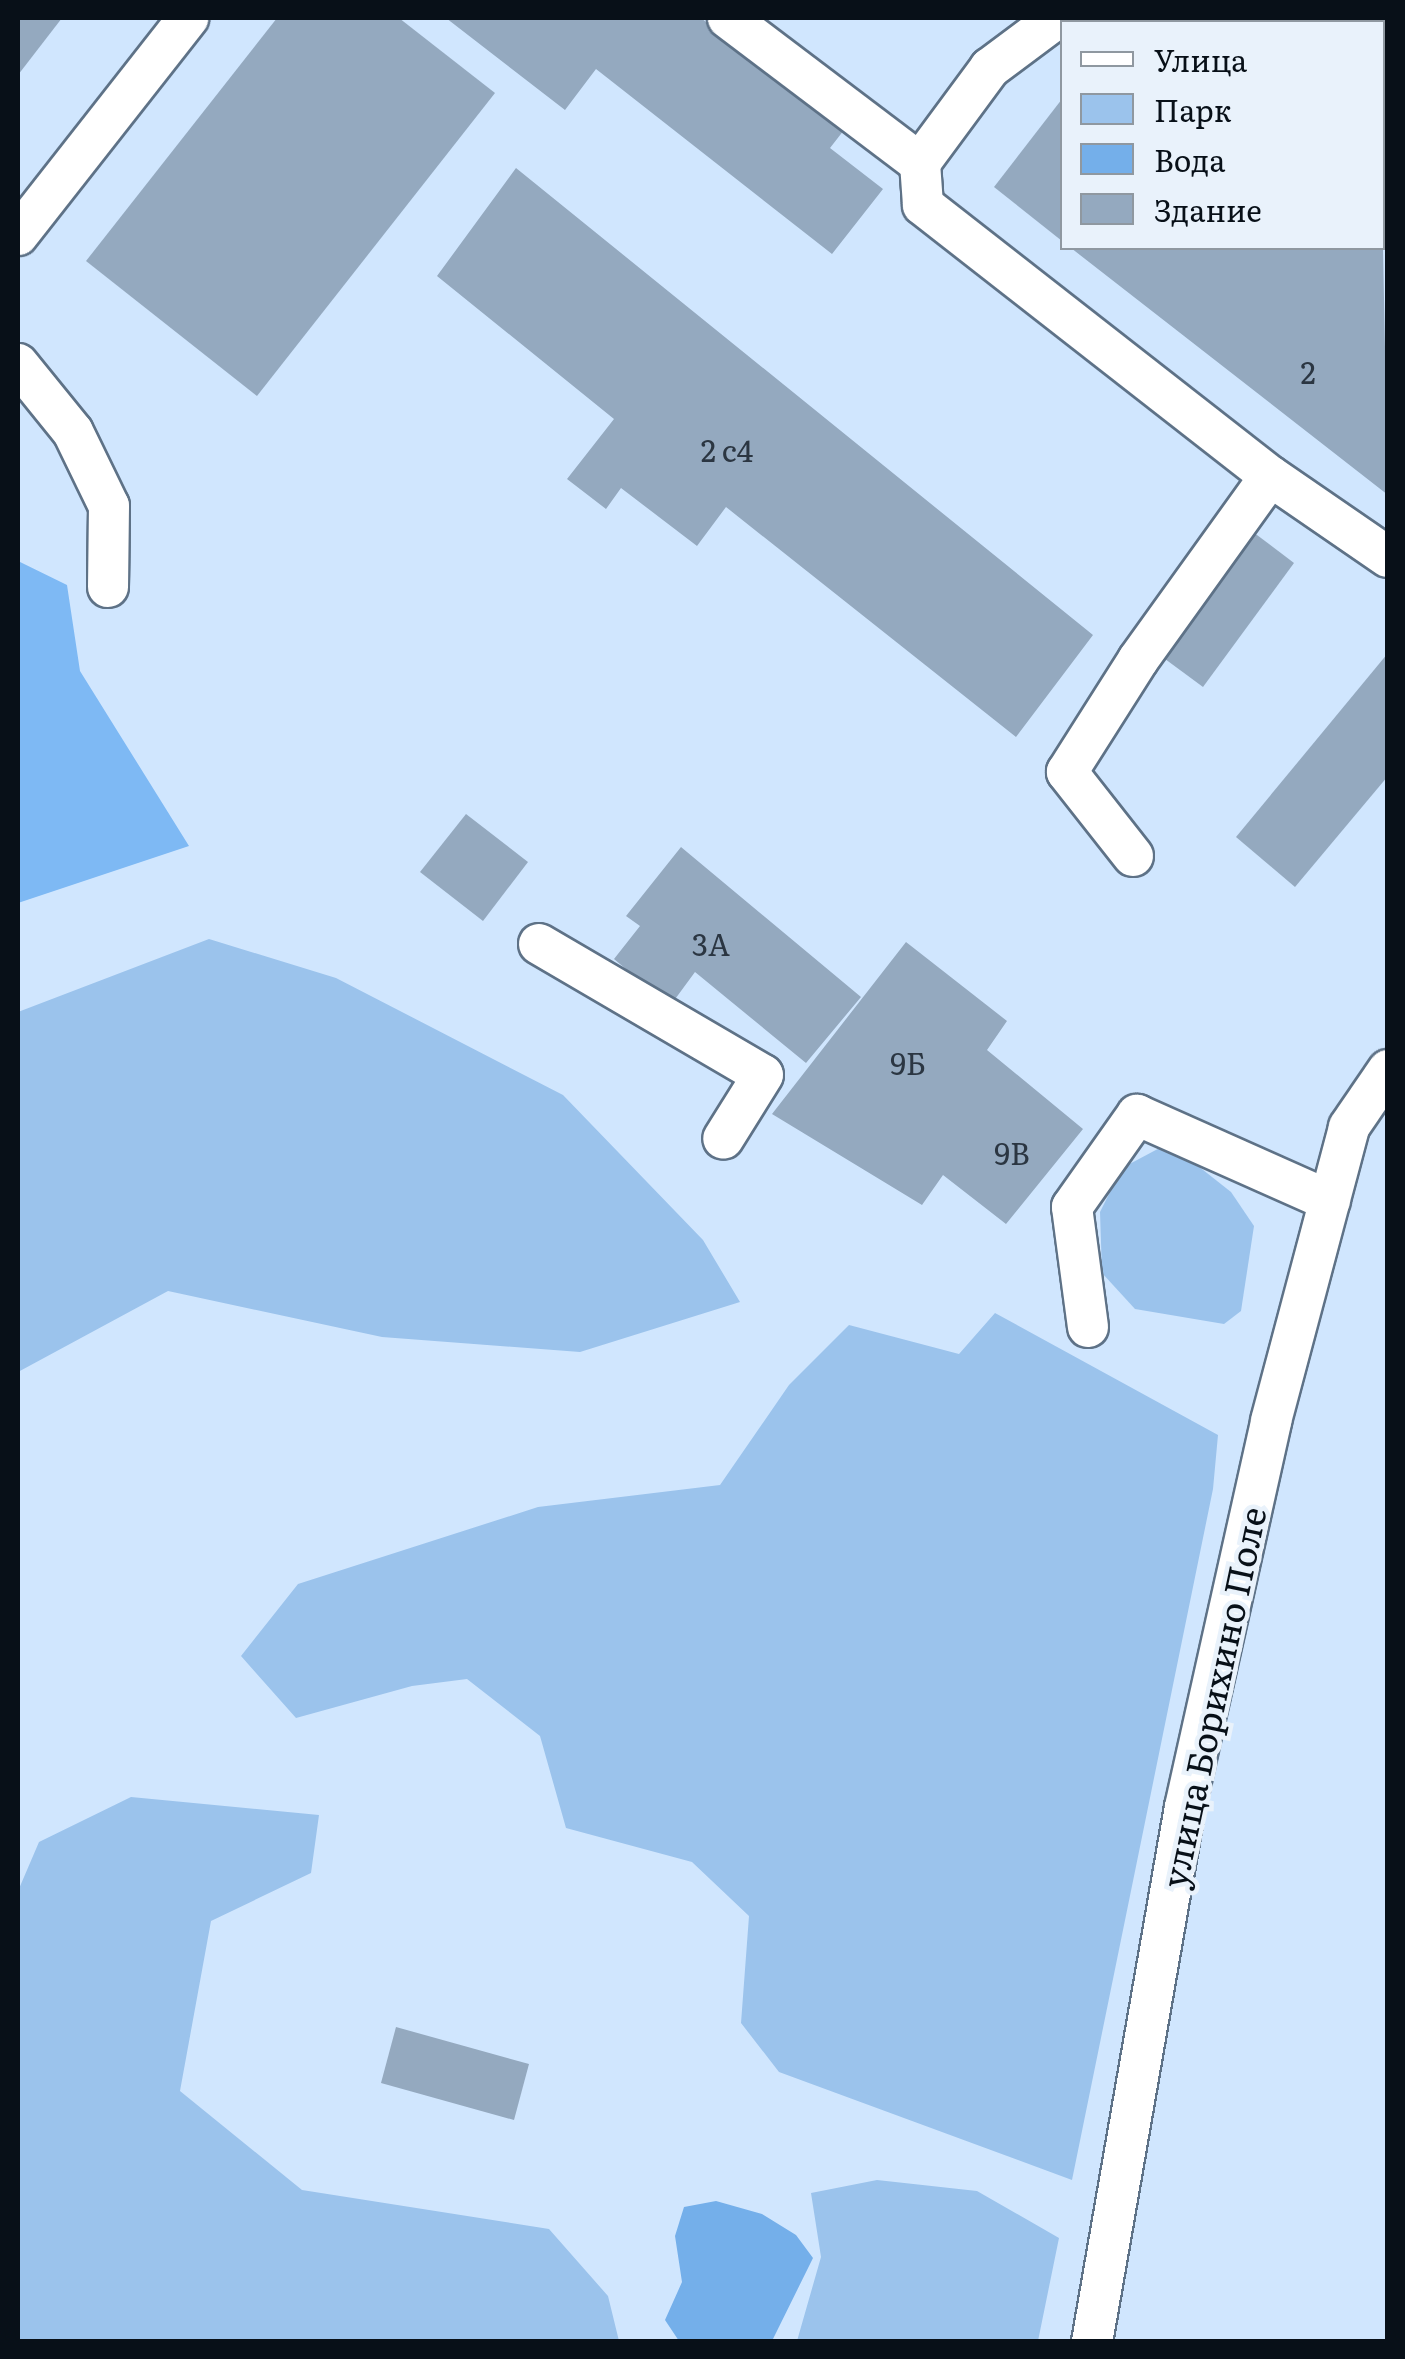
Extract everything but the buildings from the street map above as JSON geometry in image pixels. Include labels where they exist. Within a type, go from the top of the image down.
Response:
[{"type":"street","points":[[18,235],[188,18]]},
{"type":"street","points":[[728,18],[920,163]]},
{"type":"street","points":[[1057,18],[990,68],[920,163],[923,205],[1270,476],[1388,556]]},
{"type":"street","points":[[18,364],[73,432],[109,506],[108,587]]},
{"type":"street","points":[[1133,856],[1067,772],[1138,660],[1270,476]]},
{"type":"street","points":[[539,944],[764,1075],[724,1139]]},
{"type":"street","name":"улица Борихино Поле","points":[[1092,2342],[1185,1808],[1271,1421],[1349,1127],[1388,1070]]},
{"type":"street","points":[[1088,1327],[1072,1206],[1138,1114],[1330,1201]]},
{"type":"green space","points":[[209,939],[336,978],[563,1095],[703,1240],[740,1302],[580,1352],[382,1337],[168,1291],[18,1372],[18,1012]]},
{"type":"green space","points":[[1169,1143],[1231,1192],[1254,1226],[1241,1311],[1224,1324],[1135,1309],[1102,1273],[1100,1212],[1122,1168]]},
{"type":"green space","points":[[995,1313],[1218,1435],[1213,1489],[1072,2180],[779,2072],[741,2023],[749,1916],[692,1862],[566,1828],[540,1736],[467,1679],[412,1686],[296,1718],[241,1656],[298,1584],[538,1507],[720,1485],[789,1385],[849,1325],[959,1354]]},
{"type":"green space","points":[[131,1797],[319,1815],[311,1873],[211,1921],[180,2091],[302,2190],[549,2229],[608,2296],[619,2341],[18,2341],[18,1891],[39,1842]]},
{"type":"green space","points":[[877,2180],[977,2191],[1059,2238],[1038,2341],[797,2341],[821,2257],[811,2193]]},
{"type":"shaded area","points":[[18,561],[67,585],[80,671],[189,846],[18,903]]},
{"type":"water","points":[[716,2201],[762,2214],[796,2235],[813,2258],[772,2341],[679,2341],[665,2320],[682,2282],[675,2236],[684,2207]]}]
